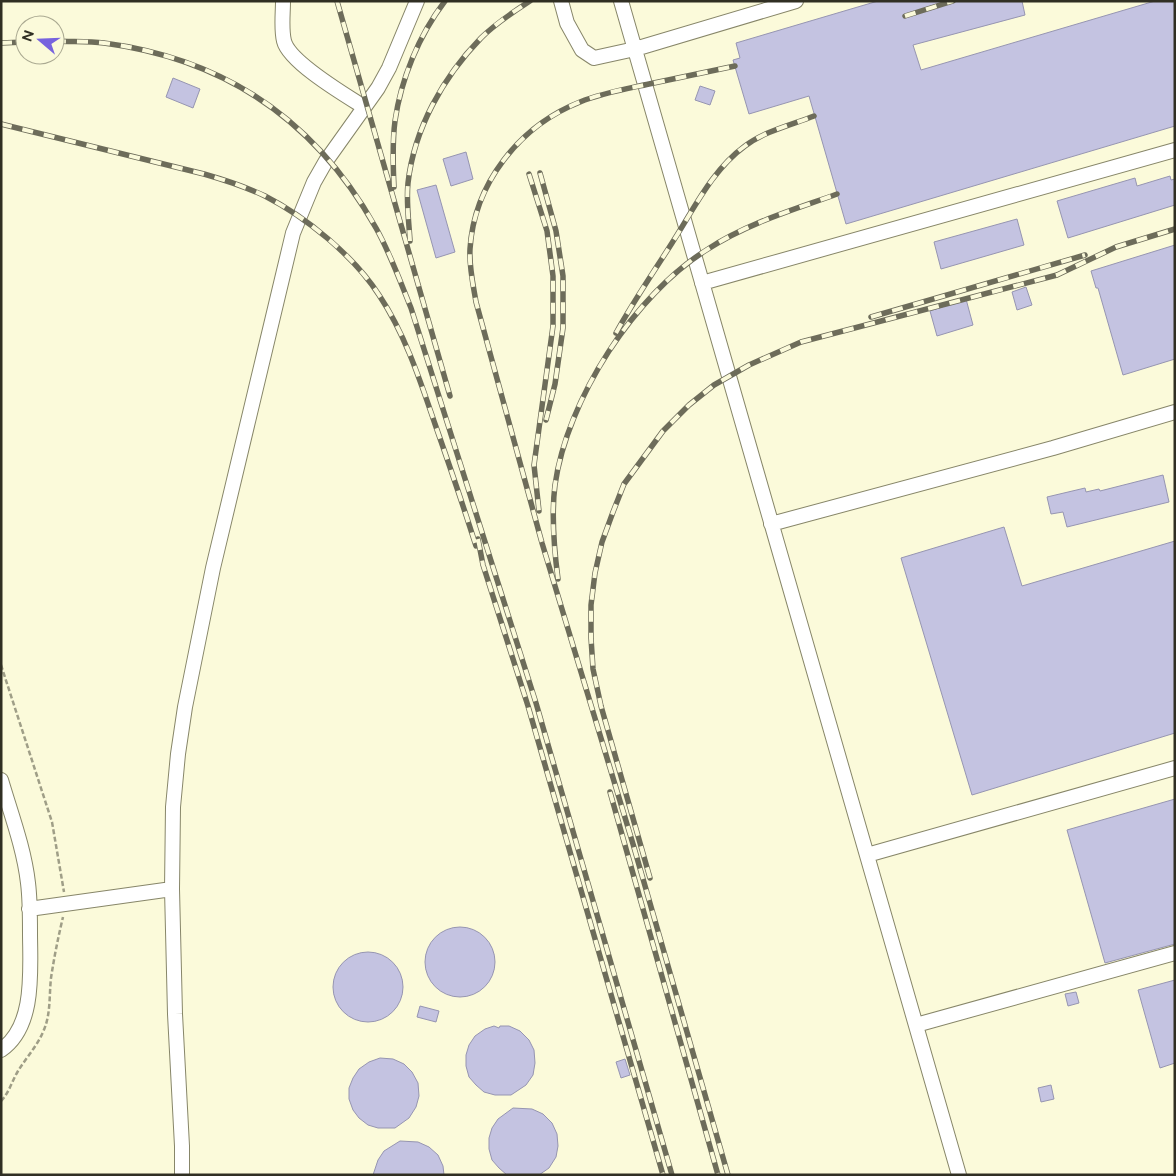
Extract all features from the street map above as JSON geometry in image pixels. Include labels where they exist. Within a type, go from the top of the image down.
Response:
[{"type":"lane","points":[[283,1],[284,39],[287,49],[297,60],[364,107]]},
{"type":"lane","points":[[182,1175],[172,889],[173,807],[184,707],[213,568],[292,233],[314,182],[378,88],[389,68],[417,1]]},
{"type":"lane","points":[[561,1],[567,23],[582,50],[594,58],[635,50],[796,1]]},
{"type":"lane","points":[[621,1],[959,1175]]},
{"type":"lane","points":[[702,283],[1175,150]]},
{"type":"lane","points":[[772,524],[1053,448],[1175,412]]},
{"type":"lane","points":[[867,856],[1175,768]]},
{"type":"lane","points":[[1,780],[24,862],[30,910],[30,983],[27,1008],[18,1032],[1,1050]]},
{"type":"lane","points":[[30,910],[172,889]]},
{"type":"lane","points":[[916,1025],[1175,953]]},
{"type":"path","points":[[1,665],[52,822],[66,904],[56,947],[48,1014],[44,1030],[13,1079],[6,1096],[1,1101]]},
{"type":"building","points":[[878,1],[1022,1],[1025,15],[913,45],[921,70],[1155,1],[1175,1],[1175,126],[846,224],[809,96],[749,114],[733,60],[740,58],[736,43]]},
{"type":"building","points":[[173,78],[200,89],[193,108],[166,97]]},
{"type":"building","points":[[700,86],[715,91],[710,105],[695,100]]},
{"type":"building","points":[[466,152],[473,179],[451,186],[443,159]]},
{"type":"building","points":[[1170,176],[1171,180],[1175,179],[1175,205],[1068,238],[1057,201],[1135,178],[1137,186]]},
{"type":"building","points":[[436,185],[455,252],[436,258],[417,190]]},
{"type":"building","points":[[1017,219],[1024,245],[941,269],[934,242]]},
{"type":"building","points":[[1175,245],[1175,359],[1123,375],[1098,288],[1096,288],[1091,271]]},
{"type":"building","points":[[1026,287],[1032,305],[1017,310],[1012,292]]},
{"type":"building","points":[[966,299],[973,325],[937,336],[930,311]]},
{"type":"building","points":[[1163,475],[1169,502],[1067,527],[1063,512],[1051,514],[1047,497],[1085,488],[1086,492],[1099,489],[1100,491]]},
{"type":"building","points":[[1004,527],[1022,586],[1175,541],[1175,733],[972,795],[901,558]]},
{"type":"building","points":[[1175,799],[1175,944],[1105,963],[1067,830]]},
{"type":"building","points":[[460,927],[473,930],[485,937],[492,949],[495,962],[492,975],[485,987],[473,994],[460,997],[447,994],[435,987],[428,975],[425,962],[428,949],[435,937],[447,930]]},
{"type":"building","points":[[368,952],[381,955],[393,962],[400,974],[403,987],[400,1000],[393,1012],[381,1019],[368,1022],[355,1019],[343,1012],[336,1000],[333,987],[336,974],[343,962],[355,955]]},
{"type":"building","points":[[1175,980],[1175,1063],[1160,1068],[1138,990]]},
{"type":"building","points":[[1076,992],[1079,1003],[1068,1006],[1065,994]]},
{"type":"building","points":[[420,1006],[439,1011],[436,1022],[417,1017]]},
{"type":"building","points":[[494,1026],[499,1028],[500,1026],[509,1026],[520,1031],[529,1040],[534,1050],[535,1063],[533,1075],[526,1085],[511,1095],[495,1095],[484,1092],[469,1077],[466,1066],[466,1055],[469,1045],[475,1036],[485,1029]]},
{"type":"building","points":[[380,1058],[393,1059],[404,1064],[412,1072],[418,1083],[419,1096],[416,1107],[409,1118],[395,1128],[378,1128],[368,1125],[353,1110],[349,1099],[349,1088],[359,1069],[369,1062]]},
{"type":"building","points":[[625,1059],[630,1075],[621,1078],[616,1062]]},
{"type":"building","points":[[1051,1085],[1054,1099],[1041,1102],[1038,1088]]},
{"type":"building","points":[[513,1108],[532,1109],[543,1114],[552,1123],[557,1134],[558,1146],[556,1157],[549,1168],[539,1175],[507,1175],[492,1160],[489,1138],[492,1128],[498,1119]]},
{"type":"building","points":[[400,1141],[418,1142],[429,1147],[438,1155],[443,1166],[444,1175],[373,1175],[378,1160],[384,1151]]},
{"type":"railway","points":[[337,1],[450,396]]},
{"type":"railway","points":[[394,187],[394,129],[402,89],[419,43],[445,1]]},
{"type":"railway","points":[[410,241],[407,197],[411,163],[432,105],[454,70],[481,38],[498,23],[530,1]]},
{"type":"railway","points":[[905,16],[953,1]]},
{"type":"railway","points":[[65,41],[104,43],[148,51],[190,64],[228,80],[263,101],[296,127],[325,156],[352,190],[376,228],[411,308],[536,703],[672,1175]]},
{"type":"railway","points":[[1,43],[15,42]]},
{"type":"railway","points":[[728,1175],[633,844],[542,543],[476,302],[471,276],[470,249],[473,225],[480,202],[490,180],[519,142],[538,126],[558,113],[597,96],[735,66]]},
{"type":"railway","points":[[616,333],[696,204],[723,166],[753,141],[770,132],[814,116]]},
{"type":"railway","points":[[1,124],[204,174],[235,184],[265,196],[297,215],[343,252],[369,280],[397,325],[424,391],[476,546]]},
{"type":"railway","points":[[540,173],[556,231],[563,276],[563,328],[555,384],[546,420]]},
{"type":"railway","points":[[529,174],[547,231],[553,276],[553,326],[534,465],[539,511]]},
{"type":"railway","points":[[558,579],[554,544],[553,508],[555,485],[562,452],[589,384],[631,321],[655,293],[681,269],[708,249],[755,224],[837,194]]},
{"type":"railway","points":[[650,878],[601,706],[593,669],[591,605],[595,573],[602,542],[624,484],[663,431],[689,405],[714,385],[749,365],[801,342],[1057,275],[1116,247],[1175,229]]},
{"type":"railway","points":[[871,317],[1085,255]]},
{"type":"railway","points":[[478,539],[483,565],[528,706],[663,1175]]},
{"type":"railway","points":[[610,792],[718,1175]]}]
